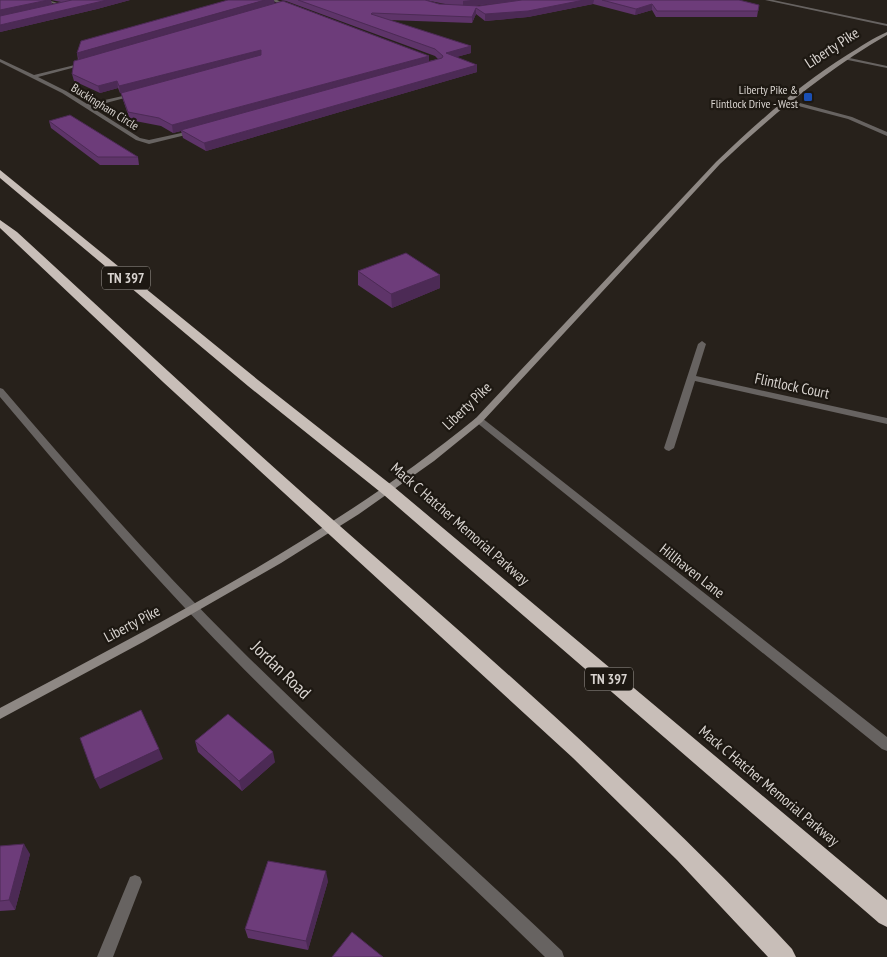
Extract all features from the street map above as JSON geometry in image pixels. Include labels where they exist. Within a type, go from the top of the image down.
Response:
[{"type":"highway","name":"Mack C Hatcher Memorial Parkway","points":[[0,173],[253,383],[389,490],[425,523],[887,915]]},
{"type":"highway","name":"TN 397","points":[[0,223],[104,320],[460,641],[664,831],[784,957]]},
{"type":"street","points":[[44,0],[65,6]]},
{"type":"street","points":[[273,0],[301,11]]},
{"type":"street","points":[[767,0],[887,25]]},
{"type":"street","points":[[56,8],[73,4]]},
{"type":"street","points":[[277,6],[284,4]]},
{"type":"street","name":"Liberty Pike","points":[[0,714],[193,610],[333,527],[443,451],[479,420],[718,163],[786,101],[845,58],[887,34]]},
{"type":"street","points":[[845,58],[887,68]]},
{"type":"street","name":"Buckingham Circle","points":[[0,60],[87,106],[138,139],[149,142],[199,131]]},
{"type":"street","points":[[33,77],[89,61]]},
{"type":"street","points":[[87,106],[145,91]]},
{"type":"street","points":[[786,101],[846,116],[864,122],[887,134]]},
{"type":"street","points":[[669,448],[702,344]]},
{"type":"street","name":"Flintlock Court","points":[[691,378],[887,421]]},
{"type":"street","name":"Jordan Road","points":[[0,391],[60,462],[193,610],[298,713],[556,957]]},
{"type":"street","name":"Hillhaven Lane","points":[[479,420],[887,745]]},
{"type":"street","points":[[105,957],[135,882]]},
{"type":"building","points":[[0,0],[48,0],[0,10]]},
{"type":"building","points":[[72,0],[107,0],[0,25],[0,16]]},
{"type":"building","points":[[228,0],[265,0],[77,53],[81,41]]},
{"type":"building","points":[[298,0],[425,0],[439,4],[479,6],[522,0],[584,0],[528,11],[485,14],[476,8],[472,17],[372,13],[471,46],[446,53],[477,65],[204,143],[181,130],[442,58],[443,56],[435,49]]},
{"type":"building","points":[[602,0],[739,0],[759,5],[758,11],[657,11],[652,4],[636,9]]},
{"type":"building","points":[[283,1],[429,56],[172,125],[159,118],[128,112],[121,93],[261,55],[261,50],[119,86],[117,81],[98,86],[72,74],[74,61]]},
{"type":"building","points":[[70,115],[138,157],[98,157],[49,121]]},
{"type":"building","points":[[406,253],[440,275],[391,294],[358,271]]},
{"type":"building","points":[[141,710],[159,749],[95,779],[80,738]]},
{"type":"building","points":[[228,714],[273,752],[239,781],[195,741]]},
{"type":"building","points":[[24,844],[9,900],[0,901],[0,846]]},
{"type":"building","points":[[268,861],[326,871],[306,941],[245,929]]},
{"type":"building","points":[[352,932],[383,957],[332,957]]},
{"type":"place","name":"Liberty Pike & Flintlock Drive - West","points":[[808,97]]}]
